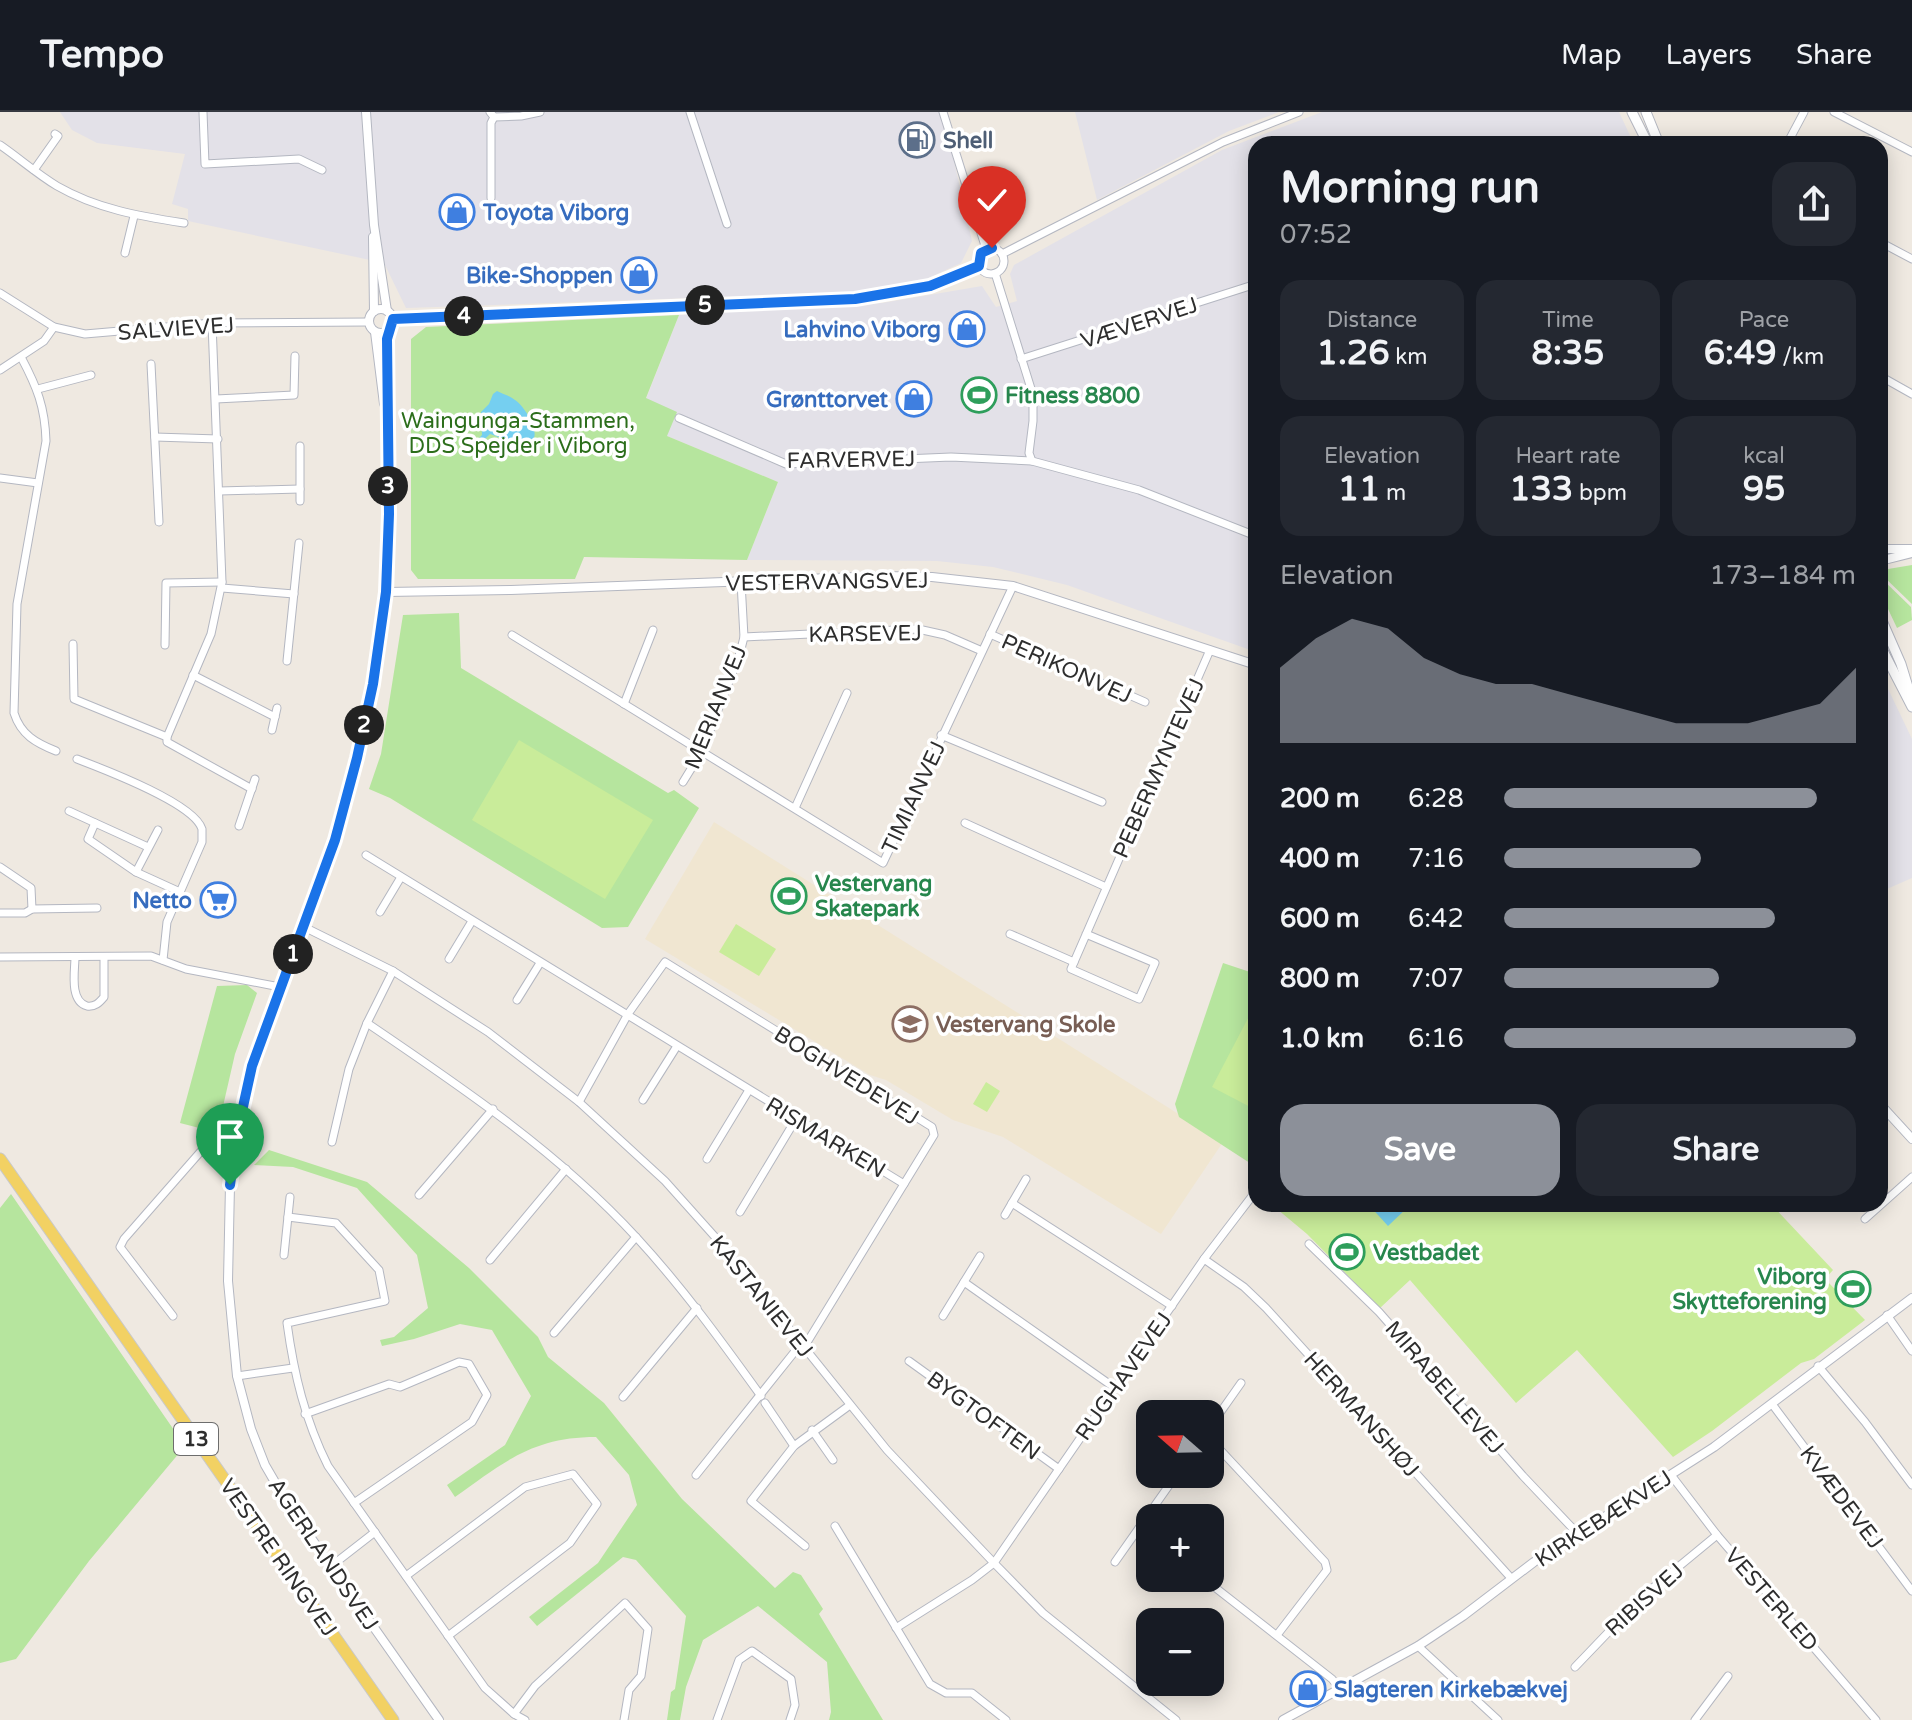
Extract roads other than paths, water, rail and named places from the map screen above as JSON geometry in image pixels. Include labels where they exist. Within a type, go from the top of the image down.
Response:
[{"type":"main road","points":[[1632,112],[1644,136]]},
{"type":"main road","points":[[1646,112],[1656,136]]},
{"type":"main road","points":[[1888,634],[1912,700]]},
{"type":"main road","points":[[1888,660],[1912,707]]},
{"type":"main road","name":"VESTRE RINGVEJ","points":[[0,1159],[393,1720]]},
{"type":"street","points":[[203,112],[205,164],[299,159],[322,170]]},
{"type":"street","points":[[366,112],[374,225],[374,311],[369,322],[375,332],[388,331],[393,319]]},
{"type":"street","points":[[491,198],[492,114],[521,116],[540,112]]},
{"type":"street","points":[[690,112],[727,224]]},
{"type":"street","points":[[943,112],[986,249]]},
{"type":"street","points":[[1002,254],[1226,141],[1299,112]]},
{"type":"street","points":[[1791,136],[1804,112]]},
{"type":"street","points":[[1834,112],[1881,136]]},
{"type":"street","points":[[34,170],[58,136],[55,134]]},
{"type":"street","points":[[1888,140],[1912,152]]},
{"type":"street","points":[[0,145],[79,197],[134,216],[184,223]]},
{"type":"street","points":[[125,253],[134,216]]},
{"type":"street","points":[[374,225],[387,311],[393,319]]},
{"type":"street","points":[[1888,246],[1912,259]]},
{"type":"street","points":[[986,249],[995,249],[1002,254],[1003,265],[995,273],[986,273],[979,266],[979,256],[986,249]]},
{"type":"street","points":[[393,319],[855,299],[930,286],[979,266]]},
{"type":"street","points":[[995,273],[1034,407],[1029,453],[1032,461]]},
{"type":"street","name":"VÆVERVEJ","points":[[1021,359],[1248,287]]},
{"type":"street","points":[[0,293],[54,327],[44,341],[0,370]]},
{"type":"street","points":[[374,311],[387,311]]},
{"type":"street","name":"SALVIEVEJ","points":[[54,327],[85,334],[212,323],[369,322]]},
{"type":"street","points":[[212,323],[222,585],[211,634],[167,742],[252,789]]},
{"type":"street","name":"AGERLANDSVEJ","points":[[388,331],[386,416],[389,514],[386,592],[373,684],[335,840],[252,1066],[230,1185],[228,1267],[237,1376],[251,1429],[265,1465],[283,1498],[330,1567],[439,1720]]},
{"type":"street","name":"AGERLANDSVEJ","points":[[375,332],[386,416]]},
{"type":"street","points":[[216,399],[294,395],[295,356]]},
{"type":"street","points":[[21,357],[38,389],[45,415],[46,441],[17,604],[14,713],[25,734],[56,751]]},
{"type":"street","points":[[151,364],[159,522]]},
{"type":"street","points":[[38,389],[91,375]]},
{"type":"street","points":[[1888,380],[1912,394]]},
{"type":"street","name":"FARVERVEJ","points":[[679,418],[786,464],[951,457],[1032,461],[1139,490],[1248,533]]},
{"type":"street","points":[[155,437],[218,439]]},
{"type":"street","points":[[300,446],[300,501]]},
{"type":"street","points":[[0,478],[38,483]]},
{"type":"street","points":[[219,491],[300,489]]},
{"type":"street","points":[[287,661],[299,543]]},
{"type":"street","points":[[1888,550],[1912,551]]},
{"type":"street","points":[[1888,558],[1912,551]]},
{"type":"street","name":"VESTERVANGSVEJ","points":[[386,592],[932,577],[1013,586],[1248,662]]},
{"type":"street","name":"MERIANVEJ","points":[[683,782],[702,751],[744,637],[741,582]]},
{"type":"street","points":[[165,645],[166,583],[222,585],[294,594]]},
{"type":"street","name":"TIMIANVEJ","points":[[512,635],[883,863],[1013,586]]},
{"type":"street","name":"KARSEVEJ","points":[[744,637],[918,629],[945,635],[982,651]]},
{"type":"street","points":[[624,704],[653,630]]},
{"type":"street","name":"PERIKONVEJ","points":[[990,634],[1145,702]]},
{"type":"street","points":[[73,644],[74,699],[167,737]]},
{"type":"street","name":"PEBERMYNTEVEJ","points":[[1074,962],[1210,650]]},
{"type":"street","points":[[193,675],[276,712],[272,730]]},
{"type":"street","points":[[795,808],[847,693]]},
{"type":"street","points":[[941,735],[1102,802]]},
{"type":"street","points":[[77,759],[168,799],[198,823],[202,830],[202,842],[167,922],[163,960]]},
{"type":"street","points":[[239,826],[255,779]]},
{"type":"street","points":[[69,811],[148,847]]},
{"type":"street","points":[[95,823],[88,839],[136,872],[180,892]]},
{"type":"street","name":"PEBERMYNTEVEJ","points":[[965,823],[1106,887]]},
{"type":"street","points":[[136,872],[158,830]]},
{"type":"street","name":"RISMARKEN","points":[[366,855],[904,1184]]},
{"type":"street","points":[[0,867],[31,888],[32,909]]},
{"type":"street","points":[[380,912],[401,877]]},
{"type":"street","points":[[0,913],[97,908]]},
{"type":"street","points":[[449,959],[472,921]]},
{"type":"street","name":"KASTANIEVEJ","points":[[304,927],[393,971],[488,1032],[579,1102],[665,1181],[716,1238],[887,1450],[994,1563],[1043,1613],[1176,1720]]},
{"type":"street","points":[[1010,934],[1074,962],[1071,969],[1139,999],[1155,963],[1086,934]]},
{"type":"street","points":[[0,957],[151,956],[186,969],[280,987]]},
{"type":"street","points":[[75,957],[75,994],[82,1004],[88,1006],[104,997],[104,957]]},
{"type":"street","name":"BOGHVEDEVEJ","points":[[628,1014],[665,962],[932,1127],[934,1135],[802,1347],[763,1400],[696,1475]]},
{"type":"street","points":[[517,1000],[540,963]]},
{"type":"street","points":[[332,1142],[349,1069],[367,1023],[393,971]]},
{"type":"street","points":[[579,1102],[628,1014]]},
{"type":"street","points":[[367,1023],[493,1109],[566,1169],[636,1237],[697,1308],[794,1446]]},
{"type":"street","points":[[643,1100],[677,1046]]},
{"type":"street","name":"RISMARKEN","points":[[707,1159],[749,1090]]},
{"type":"street","points":[[419,1195],[493,1109]]},
{"type":"street","points":[[1888,1113],[1912,1139]]},
{"type":"street","points":[[740,1212],[796,1119]]},
{"type":"street","points":[[173,1316],[120,1247],[202,1150],[226,1136],[237,1134]]},
{"type":"street","points":[[490,1260],[566,1169]]},
{"type":"street","points":[[1888,1198],[1912,1177]]},
{"type":"street","points":[[1005,1215],[1026,1179]]},
{"type":"street","points":[[284,1255],[290,1197]]},
{"type":"street","name":"RUGHAVEVEJ","points":[[896,1628],[994,1563],[1204,1259],[1248,1201]]},
{"type":"street","points":[[1012,1203],[1172,1306]]},
{"type":"street","points":[[1865,1219],[1873,1212]]},
{"type":"street","points":[[288,1217],[336,1223],[379,1270],[385,1301],[287,1323],[293,1368],[305,1414],[328,1466],[485,1688],[525,1720]]},
{"type":"street","points":[[554,1333],[636,1237]]},
{"type":"street","name":"MIRABELLEVEJ","points":[[1309,1244],[1379,1312],[1578,1534]]},
{"type":"street","points":[[943,1316],[980,1256]]},
{"type":"street","name":"HERMANSHØJ","points":[[1204,1259],[1244,1287],[1266,1308],[1511,1578]]},
{"type":"street","points":[[964,1282],[1115,1388]]},
{"type":"street","name":"KIRKEBÆKVEJ","points":[[1283,1720],[1418,1646],[1463,1616],[1511,1578],[1671,1475],[1772,1404],[1818,1366],[1912,1298]]},
{"type":"street","points":[[623,1397],[697,1308]]},
{"type":"street","points":[[1887,1315],[1912,1351]]},
{"type":"street","name":"BYGTOFTEN","points":[[909,1361],[1059,1469]]},
{"type":"street","points":[[305,1414],[389,1384],[400,1387],[459,1362],[469,1364],[487,1395],[472,1422],[354,1503]]},
{"type":"street","points":[[1818,1366],[1912,1485]]},
{"type":"street","points":[[237,1376],[293,1368]]},
{"type":"street","points":[[1224,1407],[1241,1383]]},
{"type":"street","name":"KVÆDEVEJ","points":[[1772,1404],[1912,1591]]},
{"type":"street","points":[[805,1546],[751,1501],[794,1446],[850,1405]]},
{"type":"street","points":[[812,1430],[833,1460]]},
{"type":"street","points":[[1224,1454],[1325,1562],[1327,1570],[1277,1635]]},
{"type":"street","points":[[406,1576],[525,1487],[573,1474],[597,1504],[570,1543],[448,1636]]},
{"type":"street","name":"VESTERLED","points":[[1671,1475],[1717,1535],[1876,1720]]},
{"type":"street","points":[[835,1526],[930,1684],[946,1693],[972,1693],[1006,1720]]},
{"type":"street","points":[[330,1567],[375,1532]]},
{"type":"street","points":[[1115,1562],[1136,1532]]},
{"type":"street","name":"RIBISVEJ","points":[[1575,1667],[1643,1596],[1717,1535]]},
{"type":"street","points":[[1221,1592],[1332,1679],[1340,1689]]},
{"type":"street","points":[[514,1714],[535,1686],[625,1603],[648,1629],[641,1676],[629,1690],[624,1720]]},
{"type":"street","points":[[1418,1646],[1498,1720]]},
{"type":"street","points":[[717,1720],[739,1660],[752,1651],[791,1679],[795,1705],[790,1720]]},
{"type":"street","points":[[1695,1720],[1728,1676]]},
{"type":"street","points":[[1300,1711],[1307,1720]]},
{"type":"water","points":[[497,391],[525,410],[533,425],[534,438],[518,444],[490,434],[466,457],[465,454],[482,435],[481,412]]},
{"type":"water","points":[[1375,1212],[1403,1212],[1388,1226]]},
{"type":"place","name":"Shell","points":[[917,140]]},
{"type":"place","name":"Toyota Viborg","points":[[457,212]]},
{"type":"place","name":"Bike-Shoppen","points":[[639,275]]},
{"type":"place","name":"Lahvino Viborg","points":[[967,329]]},
{"type":"place","name":"Fitness 8800","points":[[979,395]]},
{"type":"place","name":"Grønttorvet","points":[[914,399]]},
{"type":"place","name":"Vestervang Skatepark","points":[[789,896]]},
{"type":"place","name":"Netto","points":[[218,900]]},
{"type":"place","name":"Vestervang Skole","points":[[910,1024]]},
{"type":"place","name":"Vestbadet","points":[[1347,1252]]},
{"type":"place","name":"Viborg Skytteforening","points":[[1853,1289]]},
{"type":"place","name":"Slagteren Kirkebækvej","points":[[1308,1689]]},
{"type":"park label","name":"Waingunga-Stammen, DDS Spejder i Viborg","points":[[518,432]]}]
